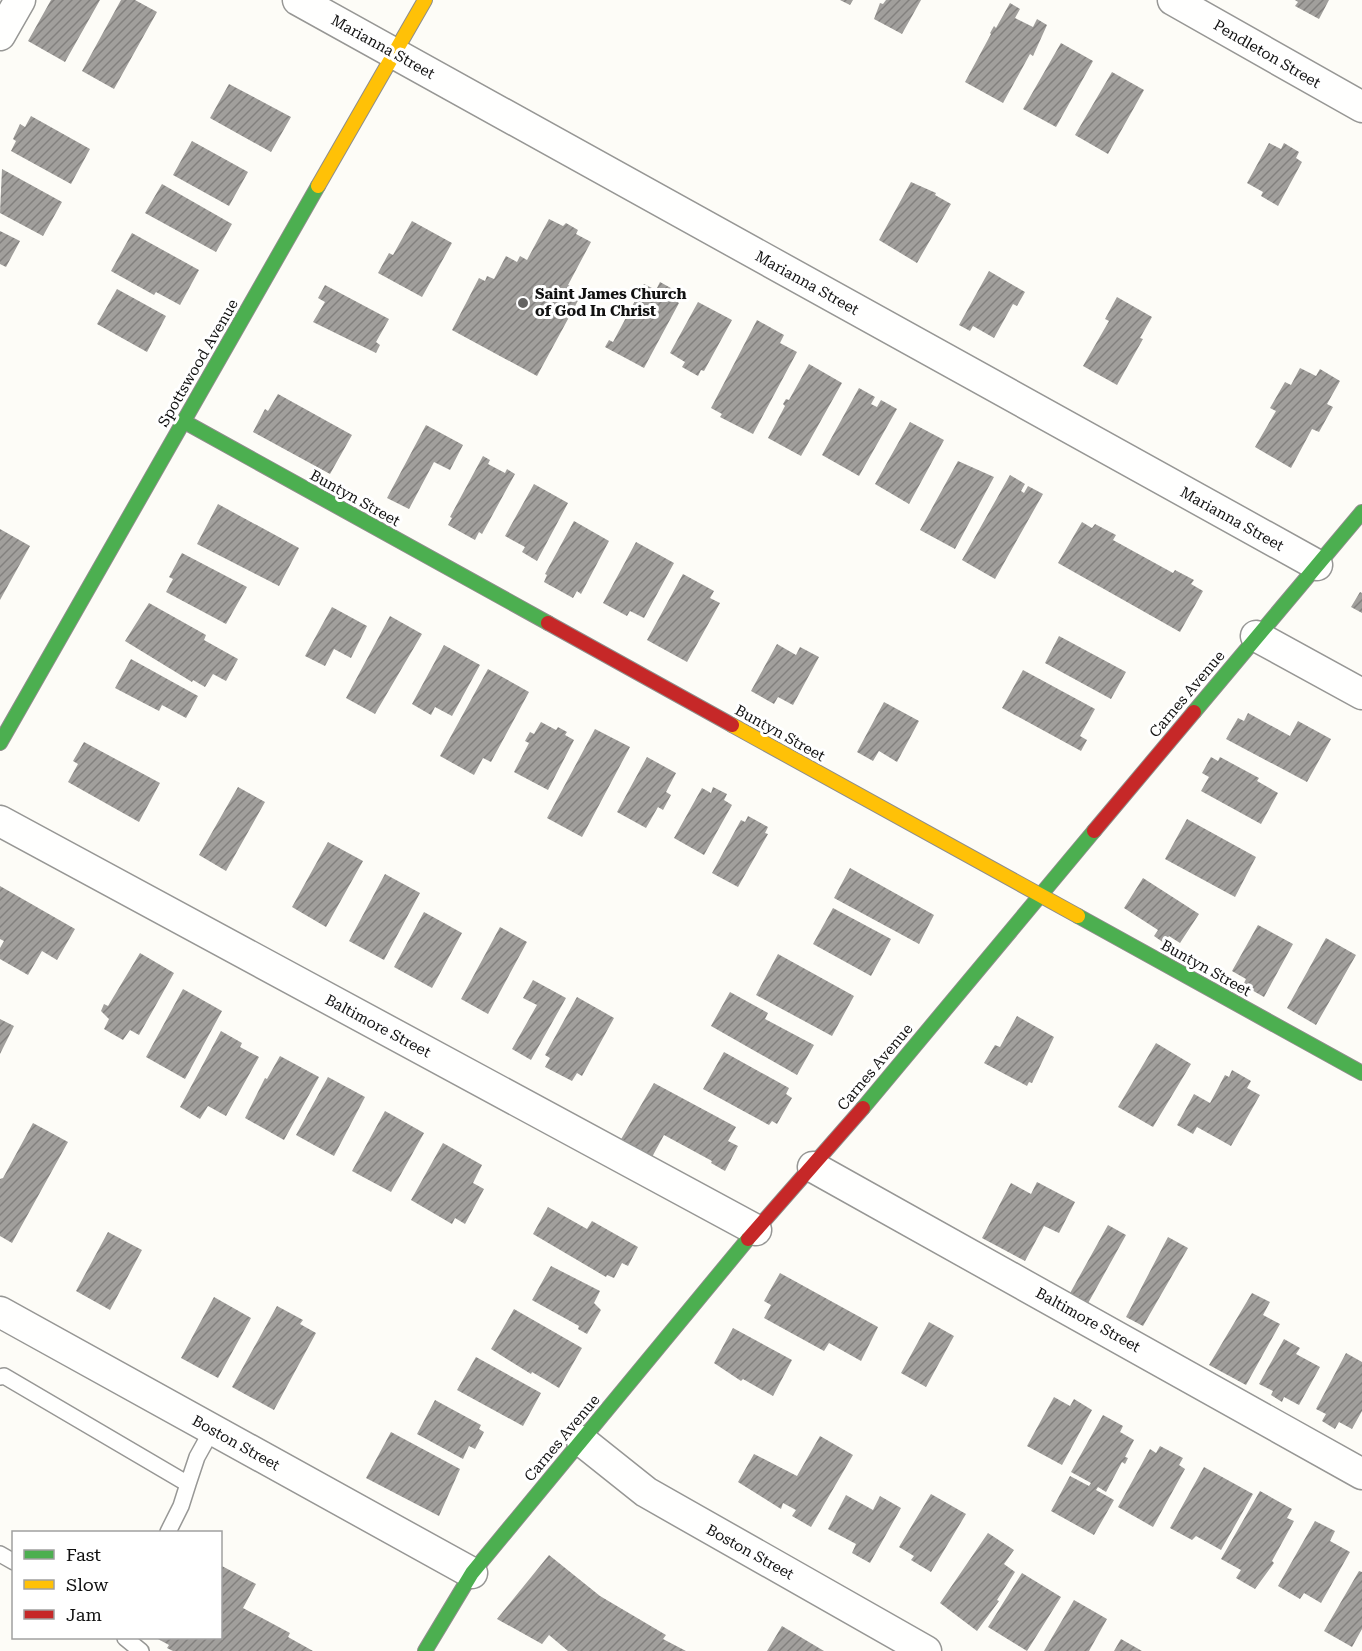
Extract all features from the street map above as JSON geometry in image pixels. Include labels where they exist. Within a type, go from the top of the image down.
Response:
[{"type":"street","points":[[0,35],[20,0]]},
{"type":"street","name":"Marianna Street","points":[[298,0],[1317,565]]},
{"type":"street","name":"Spottswood Avenue","points":[[0,743],[396,53],[424,0]]},
{"type":"street","name":"Pendleton Street","points":[[1173,0],[1362,107]]},
{"type":"street","name":"Buntyn Street","points":[[183,421],[1362,1073]]},
{"type":"street","name":"Carnes Avenue","points":[[425,1651],[472,1574],[756,1230],[813,1167],[1362,512]]},
{"type":"street","points":[[1256,636],[1362,694]]},
{"type":"street","name":"Baltimore Street","points":[[0,821],[756,1230]]},
{"type":"street","name":"Baltimore Street","points":[[813,1167],[1362,1474]]},
{"type":"street","name":"Boston Street","points":[[0,1312],[472,1574]]},
{"type":"street","name":"Boston Street","points":[[582,1441],[646,1492],[926,1651]]},
{"type":"lane","points":[[0,1377],[4,1376],[188,1484]]},
{"type":"lane","points":[[169,1531],[181,1506],[197,1456],[212,1430]]},
{"type":"lane","points":[[125,1639],[141,1651]]},
{"type":"building","points":[[51,0],[100,0],[65,62],[28,41]]},
{"type":"building","points":[[121,0],[135,0],[157,12],[114,89],[82,71]]},
{"type":"building","points":[[840,0],[853,0],[850,5]]},
{"type":"building","points":[[886,0],[921,0],[902,34],[874,19],[880,3],[883,4]]},
{"type":"building","points":[[1295,0],[1329,0],[1319,19],[1295,6],[1298,2]]},
{"type":"building","points":[[1010,3],[1020,9],[1015,18],[1033,27],[1037,19],[1047,25],[1033,56],[1030,54],[1003,103],[965,82],[990,33],[994,26],[996,28]]},
{"type":"building","points":[[1061,43],[1093,61],[1056,127],[1023,109]]},
{"type":"building","points":[[1112,72],[1144,90],[1108,154],[1075,135]]},
{"type":"building","points":[[229,84],[291,117],[271,152],[210,118]]},
{"type":"building","points":[[31,116],[90,149],[71,184],[11,151],[16,141],[13,139],[20,124],[25,127]]},
{"type":"building","points":[[192,141],[248,172],[229,206],[173,175]]},
{"type":"building","points":[[1269,143],[1281,149],[1284,143],[1299,152],[1296,158],[1302,162],[1278,206],[1261,196],[1263,192],[1247,183]]},
{"type":"building","points":[[2,169],[62,202],[43,236],[0,213]]},
{"type":"building","points":[[911,182],[936,193],[935,195],[951,204],[917,263],[879,240]]},
{"type":"building","points":[[162,184],[232,224],[216,252],[145,213]]},
{"type":"building","points":[[549,219],[563,226],[566,223],[578,230],[576,234],[591,242],[568,285],[573,288],[571,293],[580,297],[537,376],[452,330],[479,278],[485,281],[487,276],[494,279],[506,256],[517,262],[520,256],[527,260]]},
{"type":"building","points":[[412,221],[452,243],[422,297],[378,273],[389,253],[393,255]]},
{"type":"building","points":[[0,231],[20,241],[6,267],[0,264]]},
{"type":"building","points":[[132,233],[199,270],[180,305],[156,292],[154,295],[111,271]]},
{"type":"building","points":[[989,271],[1025,292],[1017,306],[1013,304],[994,338],[973,326],[970,331],[959,325]]},
{"type":"building","points":[[660,282],[678,292],[674,300],[679,303],[644,368],[605,347],[609,340],[613,342],[644,284],[656,290]]},
{"type":"building","points":[[325,285],[389,319],[376,342],[380,345],[376,353],[313,322],[325,302],[318,298]]},
{"type":"building","points":[[117,289],[166,316],[147,352],[97,324]]},
{"type":"building","points":[[1117,297],[1152,317],[1140,338],[1143,339],[1117,385],[1083,366],[1109,321],[1105,319]]},
{"type":"building","points":[[698,302],[732,320],[704,371],[701,370],[698,376],[682,367],[685,362],[670,353]]},
{"type":"building","points":[[757,320],[784,335],[780,343],[797,352],[753,434],[720,417],[722,414],[711,408]]},
{"type":"building","points":[[809,364],[842,383],[801,456],[768,438],[785,406],[783,404],[786,399],[789,400]]},
{"type":"building","points":[[1300,368],[1316,376],[1320,369],[1340,381],[1327,404],[1333,407],[1319,432],[1312,429],[1291,468],[1255,447],[1276,411],[1270,408],[1285,382],[1291,385]]},
{"type":"building","points":[[859,388],[875,397],[871,404],[877,407],[881,400],[897,409],[859,476],[822,455]]},
{"type":"building","points":[[278,394],[352,435],[330,474],[253,432],[265,409],[268,411]]},
{"type":"building","points":[[910,422],[944,440],[909,504],[875,484]]},
{"type":"building","points":[[426,425],[463,445],[450,470],[434,462],[409,509],[387,498]]},
{"type":"building","points":[[483,456],[490,460],[488,464],[505,473],[507,469],[515,474],[482,534],[479,532],[475,540],[448,525],[452,518],[450,517]]},
{"type":"building","points":[[958,461],[994,477],[955,549],[920,530]]},
{"type":"building","points":[[1010,475],[1025,484],[1021,491],[1024,493],[1028,486],[1043,494],[995,579],[962,560]]},
{"type":"building","points":[[534,484],[568,503],[537,561],[522,552],[525,547],[505,536]]},
{"type":"building","points":[[218,504],[299,548],[279,586],[197,544]]},
{"type":"building","points":[[574,521],[609,541],[581,594],[577,591],[573,598],[544,582],[547,575],[545,574]]},
{"type":"building","points":[[1082,522],[1092,528],[1095,524],[1116,535],[1113,540],[1173,573],[1175,570],[1194,580],[1191,584],[1203,591],[1180,632],[1058,563]]},
{"type":"building","points":[[0,529],[30,546],[0,600]]},
{"type":"building","points":[[636,542],[674,563],[644,618],[630,611],[627,616],[603,603]]},
{"type":"building","points":[[182,553],[247,587],[226,624],[166,592],[173,579],[169,577]]},
{"type":"building","points":[[683,574],[714,591],[710,598],[720,603],[687,662],[647,640]]},
{"type":"building","points":[[1360,592],[1362,593],[1362,613],[1351,607]]},
{"type":"building","points":[[149,603],[206,635],[204,640],[238,659],[226,681],[213,674],[205,687],[193,680],[192,682],[125,641]]},
{"type":"building","points":[[332,607],[367,626],[351,658],[334,649],[325,666],[305,656]]},
{"type":"building","points":[[390,616],[422,634],[375,714],[346,698]]},
{"type":"building","points":[[1059,636],[1126,672],[1111,699],[1045,663]]},
{"type":"building","points":[[777,644],[796,655],[800,647],[819,657],[793,705],[778,697],[774,704],[751,691]]},
{"type":"building","points":[[444,645],[480,665],[452,716],[435,707],[431,715],[412,704]]},
{"type":"building","points":[[131,659],[198,696],[186,718],[162,705],[159,711],[115,688]]},
{"type":"building","points":[[488,669],[529,692],[491,762],[483,758],[474,775],[440,756]]},
{"type":"building","points":[[1023,670],[1095,709],[1080,736],[1087,740],[1081,751],[1002,708]]},
{"type":"building","points":[[884,702],[919,721],[897,762],[879,751],[873,761],[857,752]]},
{"type":"building","points":[[1248,713],[1290,736],[1298,721],[1331,739],[1307,782],[1226,739],[1238,718],[1244,721]]},
{"type":"building","points":[[541,722],[556,730],[558,727],[574,740],[548,790],[514,772],[529,743],[525,741],[530,732],[534,734]]},
{"type":"building","points":[[595,729],[630,747],[582,837],[547,818]]},
{"type":"building","points":[[84,742],[160,783],[139,822],[68,782],[78,764],[73,761]]},
{"type":"building","points":[[647,757],[676,773],[666,792],[671,795],[663,810],[658,807],[646,828],[617,812]]},
{"type":"building","points":[[1211,757],[1218,761],[1220,757],[1259,778],[1257,781],[1278,793],[1261,824],[1201,791],[1209,777],[1202,773]]},
{"type":"building","points":[[238,787],[265,802],[226,871],[199,855]]},
{"type":"building","points":[[713,787],[727,794],[724,800],[732,805],[704,855],[674,838],[702,788],[711,793]]},
{"type":"building","points":[[748,816],[768,827],[765,833],[768,834],[738,887],[712,873],[741,820],[745,822]]},
{"type":"building","points":[[1187,819],[1256,857],[1235,897],[1165,859]]},
{"type":"building","points":[[328,842],[363,861],[326,927],[292,907]]},
{"type":"building","points":[[850,868],[934,915],[919,944],[834,898]]},
{"type":"building","points":[[385,874],[420,893],[384,960],[349,941]]},
{"type":"building","points":[[1143,878],[1199,914],[1180,943],[1169,936],[1164,943],[1154,936],[1158,930],[1124,908]]},
{"type":"building","points":[[0,886],[75,929],[57,960],[42,951],[28,975],[0,959],[0,948],[4,941],[0,939]]},
{"type":"building","points":[[833,908],[891,939],[871,976],[813,944]]},
{"type":"building","points":[[424,912],[462,933],[432,988],[394,967]]},
{"type":"building","points":[[1258,925],[1293,944],[1264,997],[1243,985],[1246,979],[1232,971]]},
{"type":"building","points":[[500,927],[527,942],[488,1014],[461,999]]},
{"type":"building","points":[[1326,938],[1356,955],[1316,1025],[1287,1008]]},
{"type":"building","points":[[140,953],[174,973],[139,1035],[130,1030],[123,1040],[104,1029],[109,1019],[101,1011],[104,1004],[108,1006]]},
{"type":"building","points":[[778,954],[854,996],[832,1036],[756,995]]},
{"type":"building","points":[[533,980],[566,998],[531,1060],[512,1049],[537,1005],[523,998]]},
{"type":"building","points":[[183,989],[222,1011],[185,1079],[146,1057]]},
{"type":"building","points":[[730,992],[768,1013],[765,1019],[814,1045],[797,1075],[711,1026]]},
{"type":"building","points":[[577,997],[614,1018],[582,1076],[577,1073],[572,1081],[545,1067],[550,1058],[545,1055]]},
{"type":"building","points":[[1017,1016],[1054,1037],[1032,1083],[1029,1082],[1027,1086],[984,1063],[995,1045],[1000,1047]]},
{"type":"building","points":[[0,1019],[14,1026],[0,1054]]},
{"type":"building","points":[[221,1031],[242,1043],[240,1047],[259,1057],[226,1116],[208,1106],[200,1119],[180,1107]]},
{"type":"building","points":[[1156,1043],[1191,1064],[1153,1127],[1118,1107]]},
{"type":"building","points":[[724,1052],[789,1088],[786,1094],[792,1098],[777,1124],[772,1121],[769,1125],[703,1089]]},
{"type":"building","points":[[280,1056],[319,1077],[284,1140],[245,1118],[265,1078],[267,1079]]},
{"type":"building","points":[[1232,1070],[1251,1081],[1247,1088],[1260,1095],[1231,1146],[1197,1127],[1193,1134],[1177,1125],[1194,1094],[1210,1103],[1225,1075],[1229,1077]]},
{"type":"building","points":[[328,1077],[365,1097],[334,1156],[296,1135]]},
{"type":"building","points":[[654,1083],[736,1127],[728,1141],[738,1146],[725,1171],[711,1163],[712,1161],[664,1135],[652,1157],[620,1141]]},
{"type":"building","points":[[385,1111],[424,1133],[391,1192],[352,1171]]},
{"type":"building","points":[[33,1123],[68,1142],[12,1243],[0,1236],[0,1179],[3,1178]]},
{"type":"building","points":[[443,1143],[482,1165],[473,1183],[484,1189],[465,1224],[455,1218],[452,1224],[411,1200]]},
{"type":"building","points":[[1037,1182],[1075,1202],[1059,1233],[1044,1226],[1025,1261],[982,1238],[1011,1183],[1031,1194]]},
{"type":"building","points":[[548,1207],[587,1229],[592,1221],[638,1247],[628,1266],[622,1263],[614,1278],[607,1275],[606,1277],[533,1234]]},
{"type":"building","points":[[1108,1225],[1126,1235],[1087,1305],[1069,1295]]},
{"type":"building","points":[[108,1232],[142,1250],[110,1310],[76,1291]]},
{"type":"building","points":[[1168,1237],[1188,1248],[1143,1326],[1126,1317]]},
{"type":"building","points":[[551,1266],[600,1291],[594,1303],[601,1310],[587,1334],[578,1329],[579,1326],[532,1300]]},
{"type":"building","points":[[780,1273],[878,1327],[861,1361],[829,1343],[824,1351],[764,1318],[771,1305],[764,1301]]},
{"type":"building","points":[[1252,1293],[1270,1302],[1263,1315],[1280,1324],[1246,1385],[1209,1365]]},
{"type":"building","points":[[214,1297],[251,1318],[218,1378],[181,1358]]},
{"type":"building","points":[[277,1306],[303,1320],[300,1324],[316,1333],[274,1410],[232,1387]]},
{"type":"building","points":[[514,1309],[582,1348],[559,1388],[491,1349]]},
{"type":"building","points":[[929,1322],[954,1336],[926,1387],[901,1373]]},
{"type":"building","points":[[733,1328],[792,1360],[773,1396],[743,1379],[741,1381],[714,1363]]},
{"type":"building","points":[[1284,1339],[1300,1348],[1296,1354],[1320,1367],[1299,1405],[1284,1397],[1282,1402],[1271,1395],[1273,1391],[1259,1384]]},
{"type":"building","points":[[1346,1353],[1362,1362],[1362,1411],[1352,1429],[1339,1422],[1335,1429],[1322,1421],[1326,1414],[1316,1409]]},
{"type":"building","points":[[476,1357],[541,1393],[523,1426],[457,1390]]},
{"type":"building","points":[[1054,1397],[1070,1406],[1074,1399],[1092,1410],[1062,1465],[1027,1446]]},
{"type":"building","points":[[435,1400],[481,1425],[479,1429],[484,1432],[475,1449],[469,1446],[463,1459],[417,1434]]},
{"type":"building","points":[[1103,1415],[1123,1426],[1120,1432],[1134,1440],[1125,1457],[1128,1458],[1125,1464],[1122,1462],[1106,1492],[1098,1487],[1096,1490],[1114,1500],[1094,1535],[1051,1511],[1070,1476],[1089,1486],[1091,1483],[1071,1472]]},
{"type":"building","points":[[391,1432],[460,1469],[439,1516],[366,1478]]},
{"type":"building","points":[[820,1436],[853,1455],[811,1527],[792,1516],[796,1510],[783,1503],[781,1509],[738,1482],[754,1454],[797,1476]]},
{"type":"building","points":[[1160,1446],[1183,1458],[1179,1465],[1185,1469],[1153,1527],[1118,1507],[1150,1449],[1156,1453]]},
{"type":"building","points":[[1204,1467],[1253,1494],[1221,1550],[1196,1536],[1192,1540],[1170,1528]]},
{"type":"building","points":[[1260,1491],[1292,1509],[1287,1518],[1294,1521],[1272,1561],[1274,1563],[1255,1589],[1236,1578],[1241,1570],[1221,1559]]},
{"type":"building","points":[[931,1494],[966,1514],[931,1572],[911,1560],[914,1556],[899,1547]]},
{"type":"building","points":[[846,1495],[873,1510],[880,1496],[901,1508],[870,1563],[852,1553],[856,1544],[828,1529]]},
{"type":"building","points":[[1315,1521],[1335,1531],[1330,1541],[1350,1552],[1321,1603],[1304,1593],[1300,1599],[1278,1586]]},
{"type":"building","points":[[988,1533],[1014,1550],[1004,1564],[1015,1572],[997,1600],[999,1601],[977,1631],[940,1603]]},
{"type":"building","points":[[549,1555],[600,1596],[666,1635],[663,1639],[686,1651],[568,1651],[549,1635],[542,1644],[497,1619]]},
{"type":"building","points":[[222,1566],[256,1584],[243,1608],[290,1633],[288,1637],[313,1651],[173,1651],[167,1648],[169,1645],[158,1639],[222,1639]]},
{"type":"building","points":[[1359,1571],[1362,1572],[1362,1629],[1352,1647],[1324,1631]]},
{"type":"building","points":[[1022,1573],[1061,1597],[1027,1651],[988,1627]]},
{"type":"building","points":[[1074,1600],[1107,1619],[1089,1651],[1044,1651]]},
{"type":"building","points":[[782,1626],[824,1651],[767,1651]]},
{"type":"building","points":[[1121,1639],[1142,1651],[1114,1651]]},
{"type":"traffic: fast","points":[[0,743],[318,186]]},
{"type":"traffic: fast","points":[[183,421],[548,623]]},
{"type":"traffic: fast","points":[[1194,712],[1362,512]]},
{"type":"traffic: fast","points":[[863,1108],[1094,831]]},
{"type":"traffic: fast","points":[[1078,916],[1362,1073]]},
{"type":"traffic: fast","points":[[425,1651],[472,1573],[748,1239]]},
{"type":"traffic: slow","points":[[318,186],[425,0]]},
{"type":"traffic: slow","points":[[732,725],[1078,916]]},
{"type":"traffic: jam","points":[[548,623],[732,725]]},
{"type":"traffic: jam","points":[[1094,831],[1194,712]]},
{"type":"traffic: jam","points":[[748,1239],[863,1108]]},
{"type":"place","name":"Saint James Church of God In Christ","points":[[523,303]]}]
